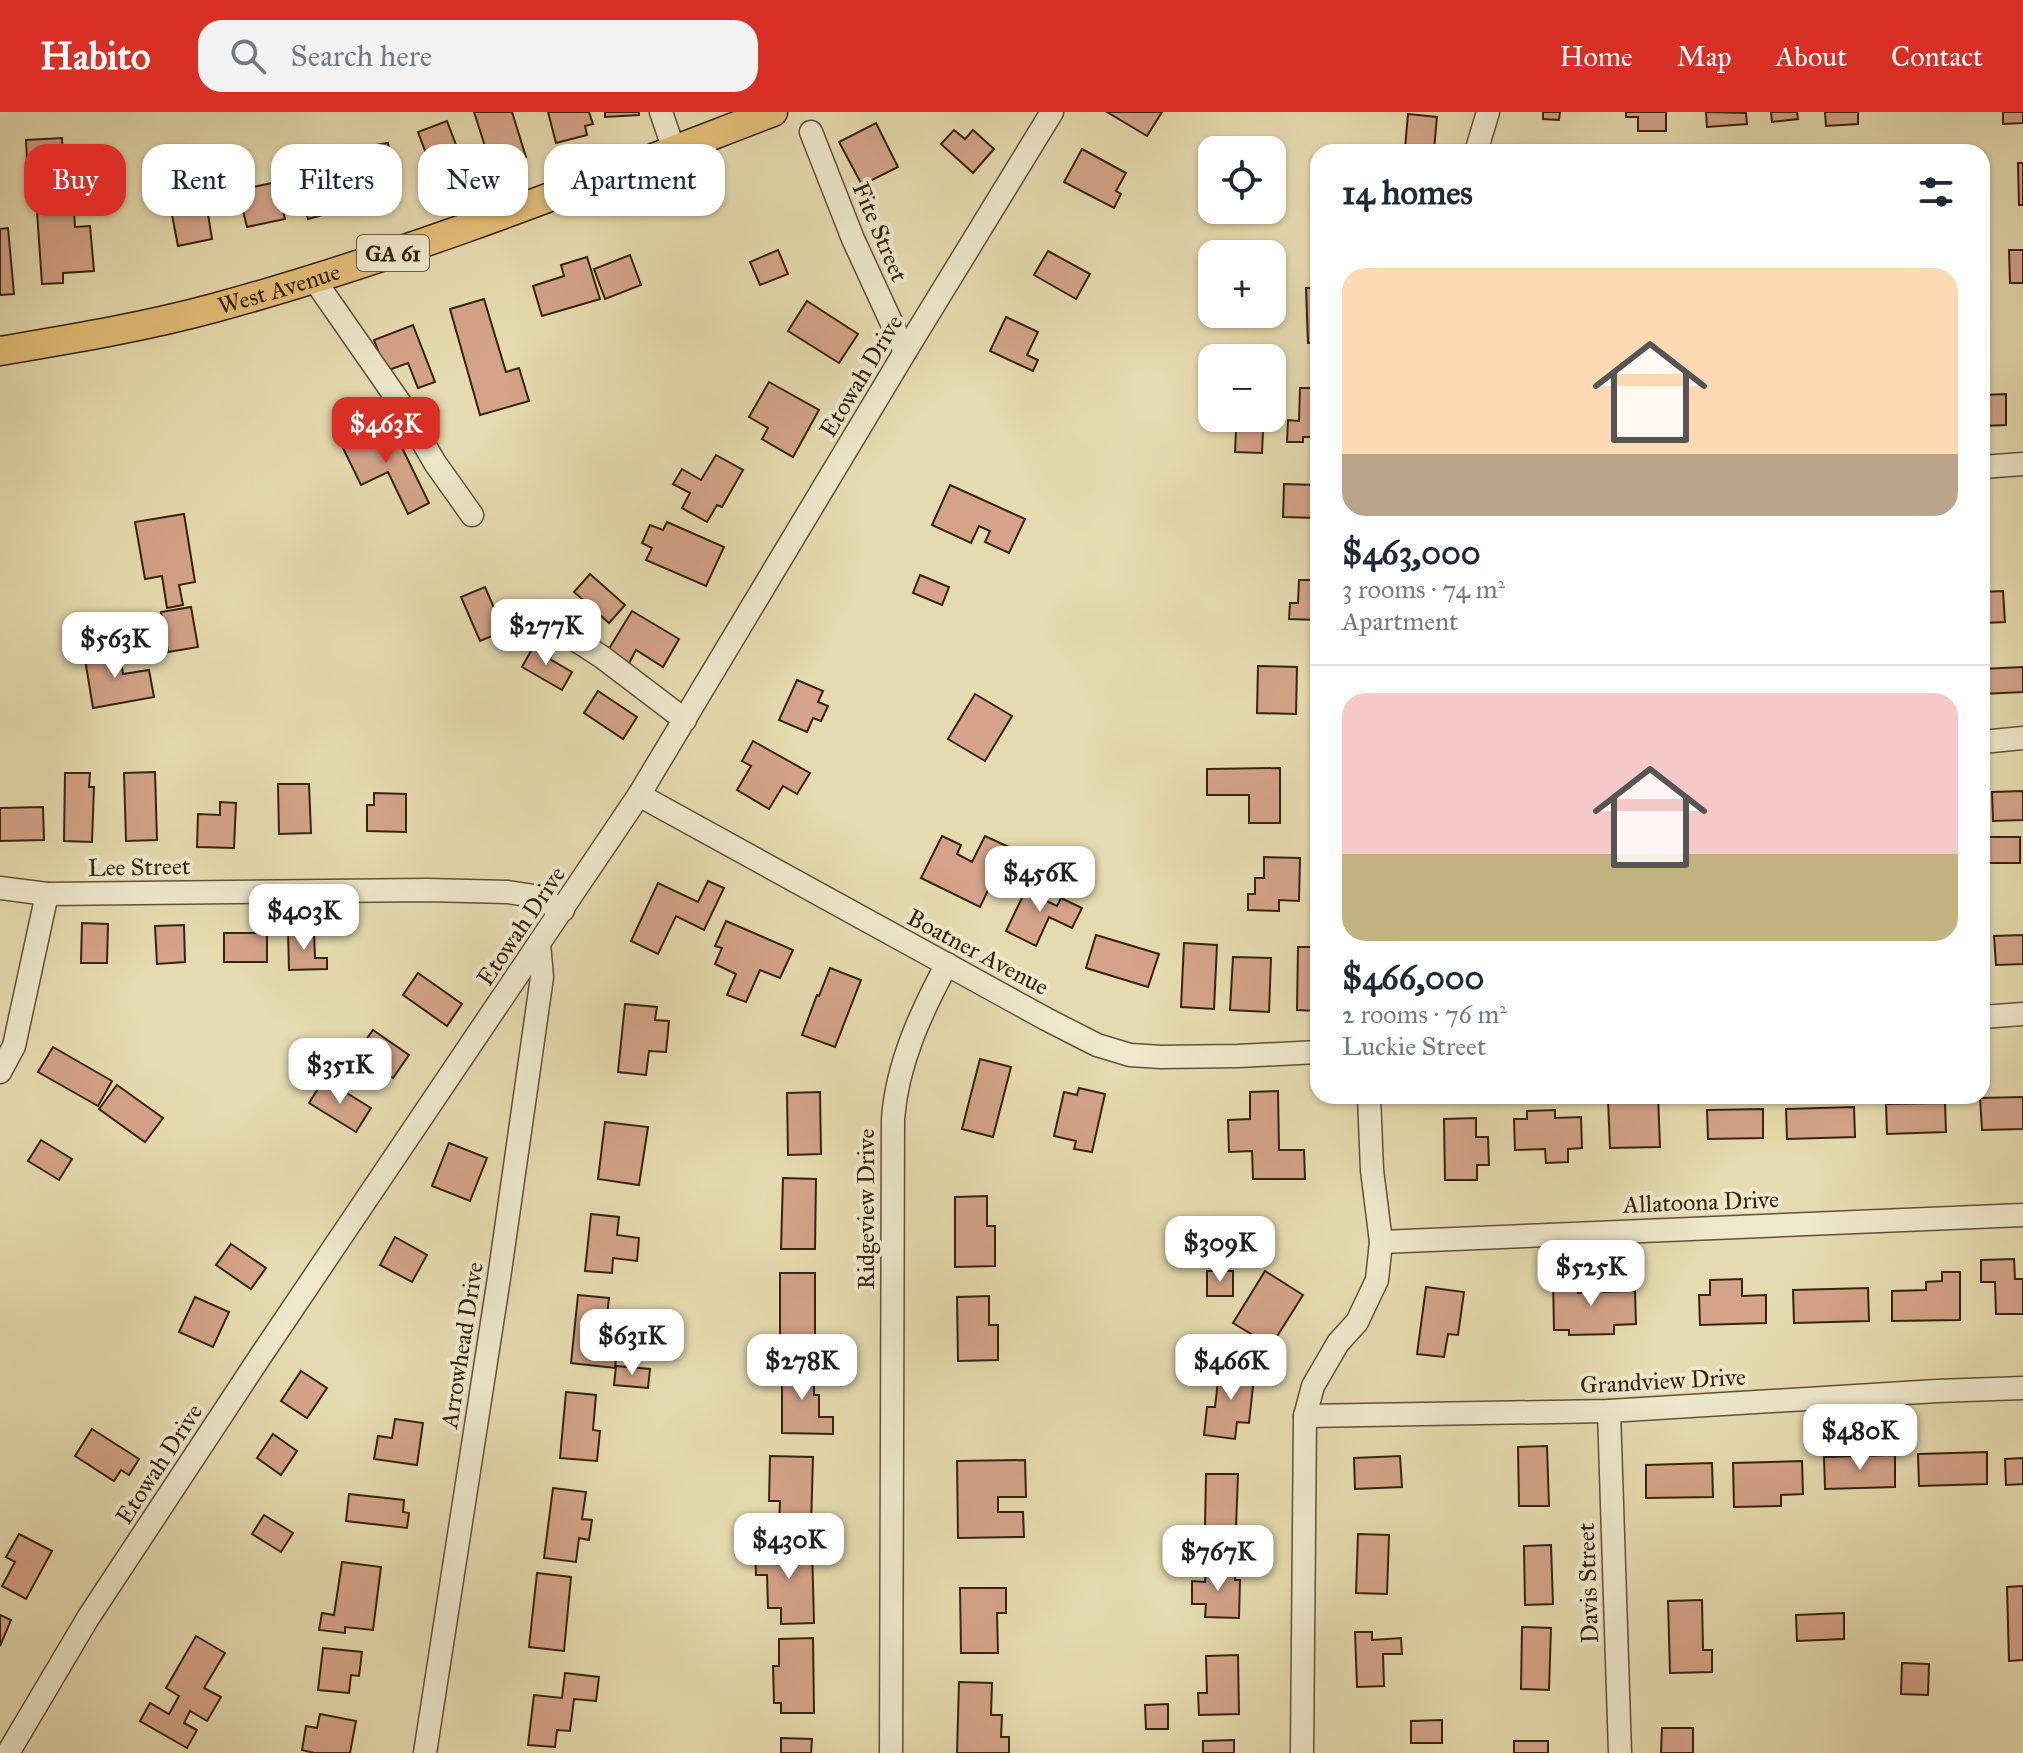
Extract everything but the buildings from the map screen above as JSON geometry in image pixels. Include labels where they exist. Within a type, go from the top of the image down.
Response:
[{"type":"main road","name":"West Avenue","points":[[690,144],[773,112]]},
{"type":"main road","name":"West Avenue","points":[[0,351],[211,309],[544,200]]},
{"type":"street","points":[[661,112],[672,144]]},
{"type":"street","name":"Etowah Drive","points":[[8,1753],[88,1618],[639,795],[1052,112]]},
{"type":"street","points":[[1478,144],[1488,112]]},
{"type":"street","name":"Fite Street","points":[[811,132],[853,239],[905,352]]},
{"type":"street","points":[[313,278],[400,403],[435,463],[472,515]]},
{"type":"street","points":[[1990,466],[2023,464]]},
{"type":"street","points":[[543,623],[551,624],[602,657],[685,720]]},
{"type":"street","points":[[1990,741],[2023,738]]},
{"type":"street","name":"Boatner Avenue","points":[[639,795],[1097,1045],[1130,1055],[1161,1057],[1310,1052]]},
{"type":"street","name":"Lee Street","points":[[0,888],[47,894],[508,892],[534,896],[563,910]]},
{"type":"street","points":[[0,1072],[14,1046],[47,894]]},
{"type":"street","name":"Arrowhead Drive","points":[[425,1753],[542,977],[539,944]]},
{"type":"street","name":"Ridgeview Drive","points":[[891,1753],[893,1119],[904,1062],[947,964]]},
{"type":"street","points":[[1990,1016],[2023,1014]]},
{"type":"street","points":[[1302,1753],[1305,1416],[1313,1386],[1325,1363],[1357,1322],[1377,1280],[1381,1242],[1372,1170],[1369,1104]]},
{"type":"street","name":"Allatoona Drive","points":[[1381,1242],[2023,1215]]},
{"type":"street","name":"Grandview Drive","points":[[1305,1416],[1609,1411],[2023,1388]]},
{"type":"street","name":"Davis Street","points":[[1609,1411],[1620,1753]]}]
